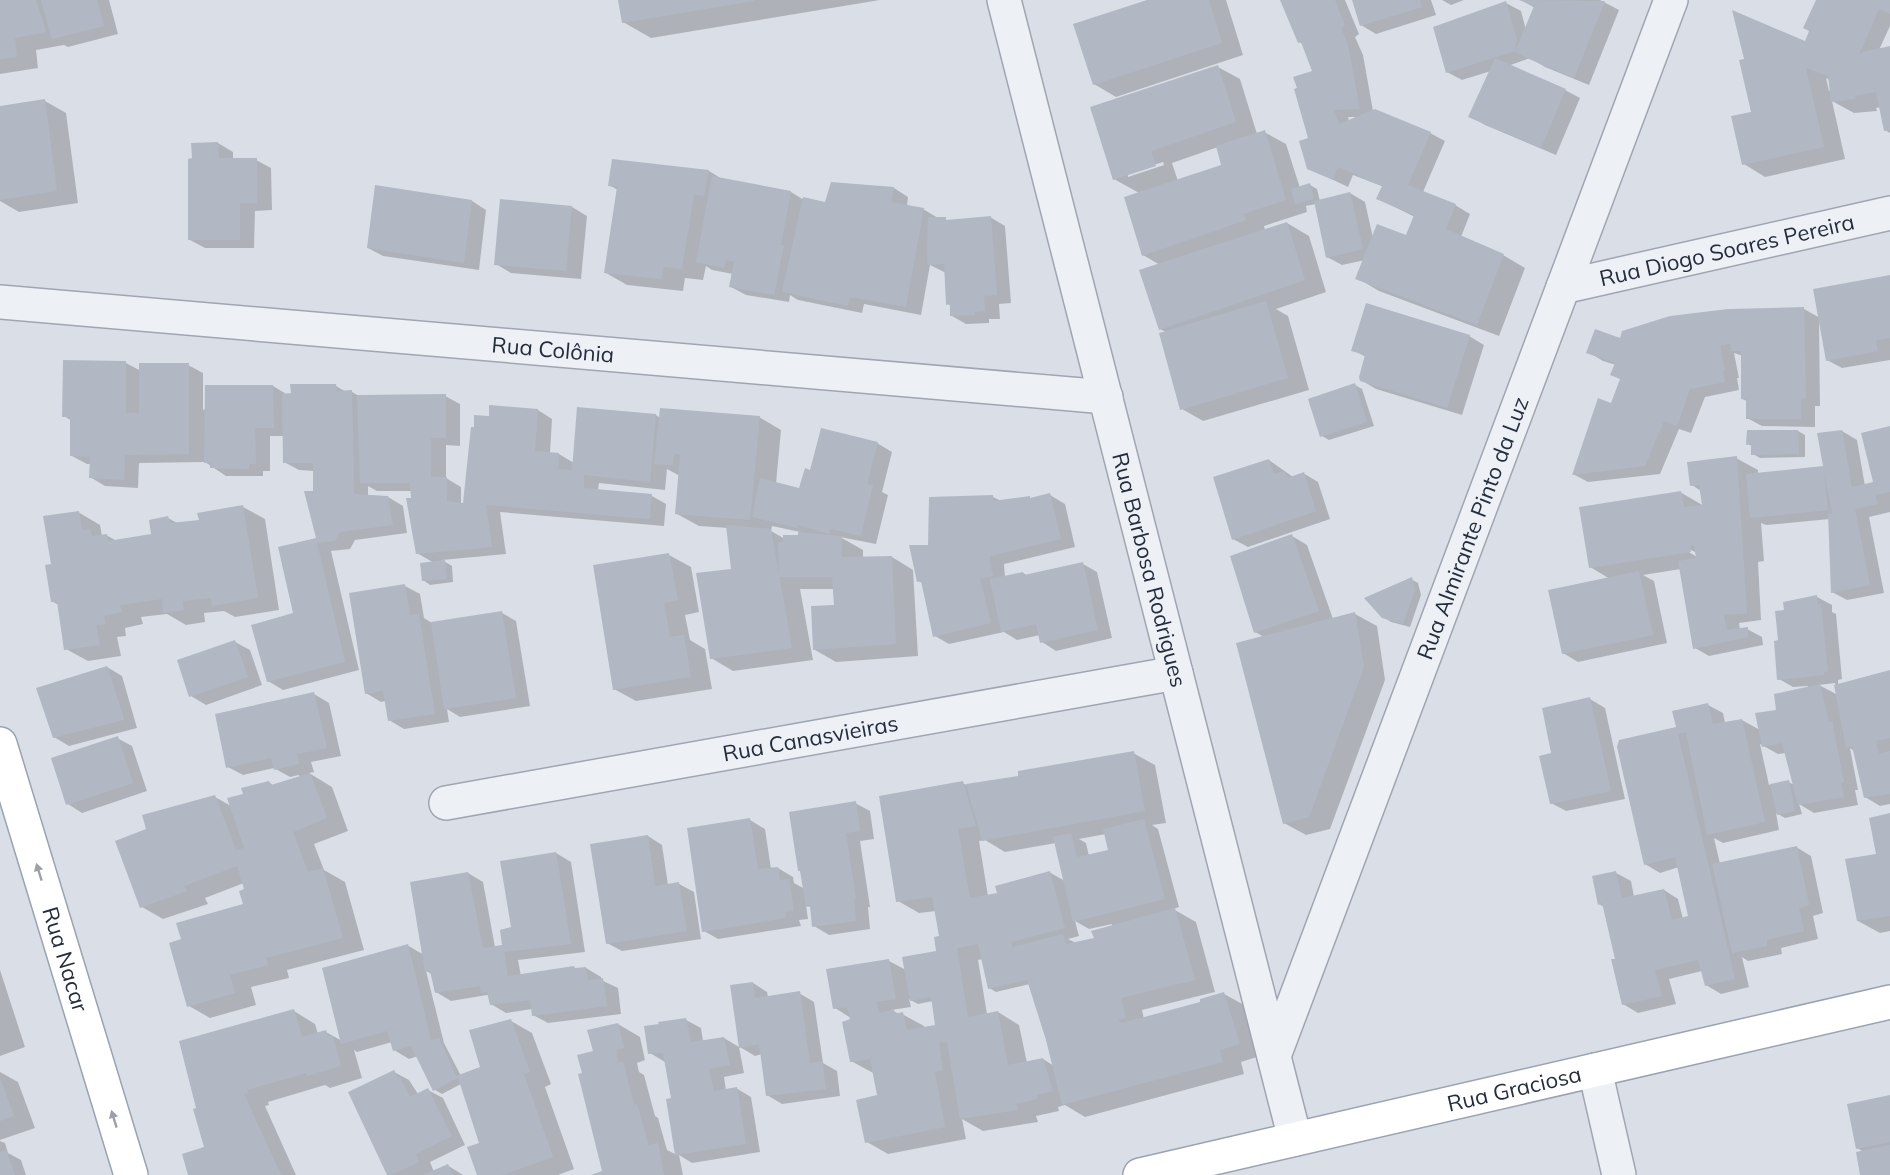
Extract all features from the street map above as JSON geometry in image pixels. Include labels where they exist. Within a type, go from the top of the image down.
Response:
[{"type":"main road","name":"Rua Nacar","points":[[0,744],[8,801],[131,1175]]},
{"type":"main road","name":"Rua Graciosa","points":[[1140,1175],[1890,1002]]},
{"type":"street","name":"Rua Barbosa Rodrigues","points":[[1004,0],[1295,1139]]},
{"type":"street","name":"Rua Almirante Pinto da Luz","points":[[1274,1056],[1671,0]]},
{"type":"street","name":"Rua Diogo Soares Pereira","points":[[1563,287],[1890,213]]},
{"type":"street","name":"Rua Colônia","points":[[0,302],[1106,397]]},
{"type":"street","name":"Rua Canasvieiras","points":[[446,803],[1176,673]]},
{"type":"street","points":[[1595,1070],[1618,1175]]},
{"type":"building","points":[[0,0],[36,0],[46,32],[15,38],[17,57],[0,59]]},
{"type":"building","points":[[41,0],[97,0],[104,26],[52,39]]},
{"type":"building","points":[[618,0],[754,0],[754,1],[622,23]]},
{"type":"building","points":[[1147,0],[1209,0],[1222,43],[1093,85],[1073,24]]},
{"type":"building","points":[[1280,0],[1335,0],[1345,26],[1341,28],[1348,45],[1360,109],[1334,110],[1339,124],[1375,109],[1431,132],[1408,185],[1456,204],[1446,229],[1504,254],[1477,325],[1355,279],[1377,224],[1406,235],[1414,215],[1376,199],[1382,186],[1338,167],[1333,180],[1307,169],[1299,141],[1308,138],[1294,89],[1297,88],[1293,77],[1312,71],[1301,42],[1298,43]]},
{"type":"building","points":[[1352,0],[1420,0],[1422,7],[1360,26]]},
{"type":"building","points":[[1519,0],[1605,1],[1574,78],[1515,52],[1534,6]]},
{"type":"building","points":[[1816,0],[1890,0],[1890,14],[1879,9],[1859,55],[1890,46],[1890,130],[1884,131],[1876,92],[1855,96],[1856,99],[1831,102],[1828,76],[1806,68],[1824,147],[1742,165],[1731,116],[1751,112],[1739,60],[1744,59],[1732,10],[1805,41],[1809,31],[1803,28]]},
{"type":"building","points":[[1506,1],[1517,40],[1515,51],[1446,73],[1433,27]]},
{"type":"building","points":[[1495,58],[1566,89],[1541,148],[1468,117]]},
{"type":"building","points":[[1218,65],[1236,122],[1151,151],[1156,166],[1113,180],[1090,107]]},
{"type":"building","points":[[45,99],[57,191],[0,200],[0,106]]},
{"type":"building","points":[[1265,130],[1286,200],[1243,214],[1246,220],[1142,256],[1124,197],[1221,165],[1216,146]]},
{"type":"building","points":[[218,142],[219,158],[257,158],[257,203],[240,203],[240,240],[188,240],[188,159],[192,158],[191,143]]},
{"type":"building","points":[[612,159],[709,170],[704,196],[694,195],[682,269],[664,267],[661,279],[604,273],[617,187],[608,186]]},
{"type":"building","points":[[712,176],[791,191],[781,245],[784,245],[774,295],[729,287],[734,262],[726,260],[724,268],[696,262]]},
{"type":"building","points":[[831,182],[894,187],[891,202],[924,208],[906,307],[850,297],[848,306],[782,292],[803,197],[825,202]]},
{"type":"building","points":[[1310,183],[1314,199],[1295,204],[1291,189]]},
{"type":"building","points":[[375,185],[472,200],[464,263],[367,248]]},
{"type":"building","points":[[1350,192],[1363,249],[1326,258],[1314,201]]},
{"type":"building","points":[[500,199],[572,206],[566,271],[494,265]]},
{"type":"building","points":[[991,216],[997,295],[984,296],[985,311],[975,312],[975,315],[950,316],[950,304],[946,305],[944,264],[927,265],[928,217],[946,217],[946,220]]},
{"type":"building","points":[[1287,222],[1305,280],[1159,330],[1139,270]]},
{"type":"building","points":[[1890,275],[1890,338],[1876,340],[1878,351],[1826,361],[1813,289]]},
{"type":"building","points":[[1266,301],[1288,378],[1180,410],[1159,333]]},
{"type":"building","points":[[1366,303],[1470,335],[1447,408],[1360,381],[1365,355],[1351,351]]},
{"type":"building","points":[[1804,307],[1806,398],[1801,399],[1801,419],[1746,419],[1746,399],[1741,399],[1741,351],[1731,351],[1730,344],[1720,345],[1725,382],[1690,389],[1677,426],[1664,421],[1645,466],[1572,475],[1598,398],[1611,403],[1620,379],[1610,375],[1615,363],[1586,353],[1595,329],[1620,338],[1622,331],[1670,316],[1728,309]]},
{"type":"building","points":[[63,360],[126,361],[126,413],[139,413],[139,363],[189,363],[189,454],[125,455],[124,480],[89,478],[90,457],[70,456],[70,417],[62,417]]},
{"type":"building","points":[[1355,383],[1367,422],[1320,437],[1308,399]]},
{"type":"building","points":[[290,384],[336,384],[337,391],[352,390],[354,494],[388,496],[393,525],[340,532],[335,541],[317,543],[345,662],[267,682],[251,625],[293,613],[278,547],[316,538],[304,491],[313,491],[313,463],[283,463],[282,394],[291,393]]},
{"type":"building","points":[[205,385],[273,385],[274,428],[255,428],[256,464],[249,464],[249,469],[210,468],[210,463],[204,463]]},
{"type":"building","points":[[446,394],[446,438],[431,438],[431,477],[447,477],[447,501],[463,503],[474,415],[489,416],[489,405],[538,409],[535,451],[559,453],[558,469],[572,470],[577,407],[656,414],[650,482],[584,475],[584,488],[652,494],[650,519],[486,505],[492,547],[416,554],[406,498],[411,498],[410,483],[360,483],[357,395]]},
{"type":"building","points":[[660,408],[760,416],[750,520],[675,514],[680,455],[674,454],[673,465],[654,464]]},
{"type":"building","points":[[1890,426],[1890,492],[1875,495],[1878,504],[1855,509],[1870,585],[1831,593],[1828,514],[1832,513],[1824,473],[1828,510],[1750,518],[1746,474],[1823,466],[1817,433],[1842,430],[1852,487],[1873,482],[1861,433]]},
{"type":"building","points":[[821,428],[878,442],[867,484],[873,485],[861,536],[830,529],[829,534],[798,525],[798,528],[752,517],[760,478],[799,488],[805,468],[810,470]]},
{"type":"building","points":[[1747,430],[1798,430],[1799,454],[1751,455],[1751,444],[1746,445]]},
{"type":"building","points":[[1737,456],[1747,613],[1724,615],[1727,630],[1748,627],[1748,637],[1693,649],[1678,561],[1696,558],[1694,545],[1690,546],[1691,552],[1589,568],[1579,507],[1681,491],[1684,507],[1702,505],[1699,485],[1690,486],[1687,462]]},
{"type":"building","points":[[1269,459],[1274,474],[1285,471],[1287,478],[1304,472],[1316,511],[1232,540],[1213,477]]},
{"type":"building","points":[[1050,493],[1061,539],[990,556],[993,576],[980,579],[991,623],[933,637],[921,581],[917,582],[909,545],[928,545],[929,497],[993,495],[993,501],[1030,496],[1030,498]]},
{"type":"building","points":[[243,505],[258,598],[212,606],[211,598],[183,601],[184,610],[163,613],[162,599],[120,605],[122,612],[104,616],[105,624],[96,625],[100,645],[64,650],[57,602],[51,602],[45,565],[51,564],[43,516],[79,511],[82,530],[90,529],[92,536],[107,534],[108,541],[151,534],[149,520],[168,516],[170,523],[199,520],[197,513]]},
{"type":"building","points":[[726,525],[771,529],[792,648],[710,659],[696,573],[731,569]]},
{"type":"building","points":[[798,532],[842,536],[842,557],[892,556],[896,644],[813,650],[811,606],[834,605],[832,577],[779,577],[778,542],[783,542],[783,535],[798,535]]},
{"type":"building","points":[[1292,534],[1319,611],[1254,633],[1230,556]]},
{"type":"building","points":[[669,553],[678,600],[664,603],[670,637],[684,635],[691,677],[613,690],[593,565]]},
{"type":"building","points":[[445,560],[447,579],[422,581],[420,563]]},
{"type":"building","points":[[1083,562],[1098,630],[1040,643],[1036,624],[1001,632],[990,579],[1023,572],[1024,575]]},
{"type":"building","points":[[1639,571],[1653,635],[1562,654],[1548,590]]},
{"type":"building","points":[[1412,577],[1415,590],[1403,624],[1382,618],[1364,598]]},
{"type":"building","points":[[405,584],[410,615],[419,614],[435,714],[388,721],[383,691],[365,694],[349,593]]},
{"type":"building","points":[[1817,595],[1818,604],[1821,604],[1828,671],[1824,672],[1824,675],[1777,680],[1774,641],[1778,640],[1775,611],[1784,610],[1783,602]]},
{"type":"building","points":[[502,611],[516,698],[444,709],[431,622]]},
{"type":"building","points":[[1355,612],[1364,667],[1309,817],[1283,824],[1236,643]]},
{"type":"building","points":[[235,640],[248,677],[189,697],[177,660]]},
{"type":"building","points":[[107,666],[123,720],[53,738],[36,688]]},
{"type":"building","points":[[1890,670],[1890,738],[1876,741],[1879,754],[1890,751],[1890,794],[1864,798],[1852,746],[1846,748],[1834,685]]},
{"type":"building","points":[[1820,684],[1829,722],[1832,721],[1844,782],[1841,783],[1844,797],[1798,805],[1782,743],[1762,747],[1755,713],[1776,710],[1774,694]]},
{"type":"building","points":[[314,692],[327,748],[297,754],[299,764],[274,770],[271,758],[226,768],[215,714]]},
{"type":"building","points":[[1590,697],[1611,791],[1550,804],[1539,756],[1551,753],[1542,708]]},
{"type":"building","points":[[1708,703],[1713,724],[1742,719],[1765,822],[1707,835],[1686,732],[1678,734],[1735,979],[1705,986],[1698,960],[1655,970],[1662,996],[1622,1005],[1611,959],[1615,959],[1602,903],[1598,905],[1592,876],[1616,871],[1622,898],[1664,889],[1672,920],[1688,916],[1675,857],[1644,865],[1617,747],[1619,740],[1676,727],[1672,711]]},
{"type":"building","points":[[118,736],[133,783],[66,805],[51,758]]},
{"type":"building","points":[[1134,751],[1145,811],[982,841],[966,784],[1018,776],[1018,771]]},
{"type":"building","points":[[310,773],[327,818],[293,832],[308,872],[323,868],[343,938],[266,958],[268,965],[230,975],[235,993],[187,1007],[169,943],[181,939],[176,923],[243,904],[239,891],[244,889],[237,866],[184,886],[187,891],[140,908],[115,841],[146,829],[142,815],[215,795],[236,850],[244,848],[227,798],[243,794],[241,788],[269,781],[271,785]]},
{"type":"building","points":[[1789,780],[1795,811],[1777,815],[1770,784]]},
{"type":"building","points":[[963,781],[976,826],[958,829],[970,898],[997,893],[995,886],[1050,871],[1065,928],[1011,942],[1012,947],[1063,934],[1066,944],[1094,938],[1091,931],[1175,908],[1195,980],[1121,998],[1126,1018],[1118,1020],[1122,1023],[1200,1002],[1200,999],[1224,992],[1240,1044],[1220,1050],[1223,1062],[1062,1105],[1046,1040],[1027,980],[988,989],[978,944],[957,948],[968,1017],[998,1011],[1008,1065],[1043,1058],[1053,1091],[1037,1095],[1037,1099],[1016,1104],[1018,1110],[960,1119],[947,1042],[939,1043],[943,1070],[935,1072],[945,1127],[865,1143],[856,1100],[877,1095],[870,1059],[850,1062],[842,1022],[850,1019],[847,1007],[833,1009],[826,969],[889,959],[896,999],[877,1002],[879,1013],[894,1009],[895,1014],[903,1012],[907,1030],[935,1025],[931,997],[910,1001],[902,957],[936,951],[934,937],[939,936],[932,897],[896,902],[879,796]]},
{"type":"building","points":[[856,801],[860,831],[846,833],[856,899],[854,899],[856,921],[812,927],[810,906],[806,907],[800,871],[798,871],[789,812]]},
{"type":"building","points":[[1890,813],[1890,916],[1857,921],[1845,859],[1876,854],[1869,818]]},
{"type":"building","points":[[750,818],[758,869],[778,867],[780,880],[789,879],[794,911],[785,912],[786,918],[702,932],[687,828]]},
{"type":"building","points":[[1144,819],[1165,899],[1073,922],[1053,837],[1071,833],[1077,857],[1108,850],[1103,829]]},
{"type":"building","points":[[648,835],[655,886],[679,882],[687,931],[606,944],[590,844]]},
{"type":"building","points":[[1797,846],[1809,905],[1799,908],[1804,931],[1767,940],[1767,946],[1732,953],[1712,864]]},
{"type":"building","points":[[556,852],[571,944],[504,952],[508,976],[574,966],[575,968],[586,967],[588,980],[603,978],[607,1006],[532,1016],[530,1000],[490,1005],[487,992],[481,993],[480,986],[435,993],[430,971],[425,972],[410,882],[468,872],[483,948],[502,945],[500,930],[511,927],[500,861]]},
{"type":"building","points":[[408,944],[431,1040],[439,1038],[456,1076],[480,1067],[469,1030],[511,1019],[530,1072],[524,1074],[553,1157],[502,1175],[477,1175],[467,1147],[479,1143],[458,1078],[433,1091],[411,1046],[393,1051],[387,1031],[341,1044],[322,968]]},
{"type":"building","points":[[753,982],[755,998],[800,991],[810,1063],[822,1061],[826,1089],[766,1096],[759,1044],[739,1048],[730,985]]},
{"type":"building","points":[[294,1009],[302,1037],[326,1030],[328,1036],[333,1036],[341,1066],[307,1076],[306,1073],[247,1090],[248,1093],[244,1094],[281,1175],[188,1175],[182,1154],[204,1147],[193,1109],[196,1108],[179,1041]]},
{"type":"building","points":[[686,1018],[691,1042],[724,1037],[730,1065],[709,1069],[714,1091],[737,1087],[746,1144],[675,1155],[666,1099],[671,1098],[663,1053],[648,1054],[644,1026]]},
{"type":"building","points":[[618,1023],[624,1048],[616,1050],[618,1063],[623,1061],[634,1105],[637,1104],[649,1146],[658,1142],[664,1175],[591,1175],[602,1171],[578,1074],[582,1073],[577,1055],[593,1051],[587,1030]]},
{"type":"building","points":[[394,1070],[410,1097],[428,1088],[452,1136],[416,1154],[419,1162],[387,1175],[348,1092]]},
{"type":"building","points":[[0,1078],[14,1116],[0,1121]]},
{"type":"building","points":[[1890,1095],[1890,1142],[1856,1149],[1847,1104]]},
{"type":"building","points":[[1890,1145],[1890,1175],[1860,1175],[1856,1152]]},
{"type":"building","points":[[6,1150],[15,1175],[0,1175],[0,1152]]},
{"type":"building","points":[[448,1164],[453,1175],[423,1175]]}]
